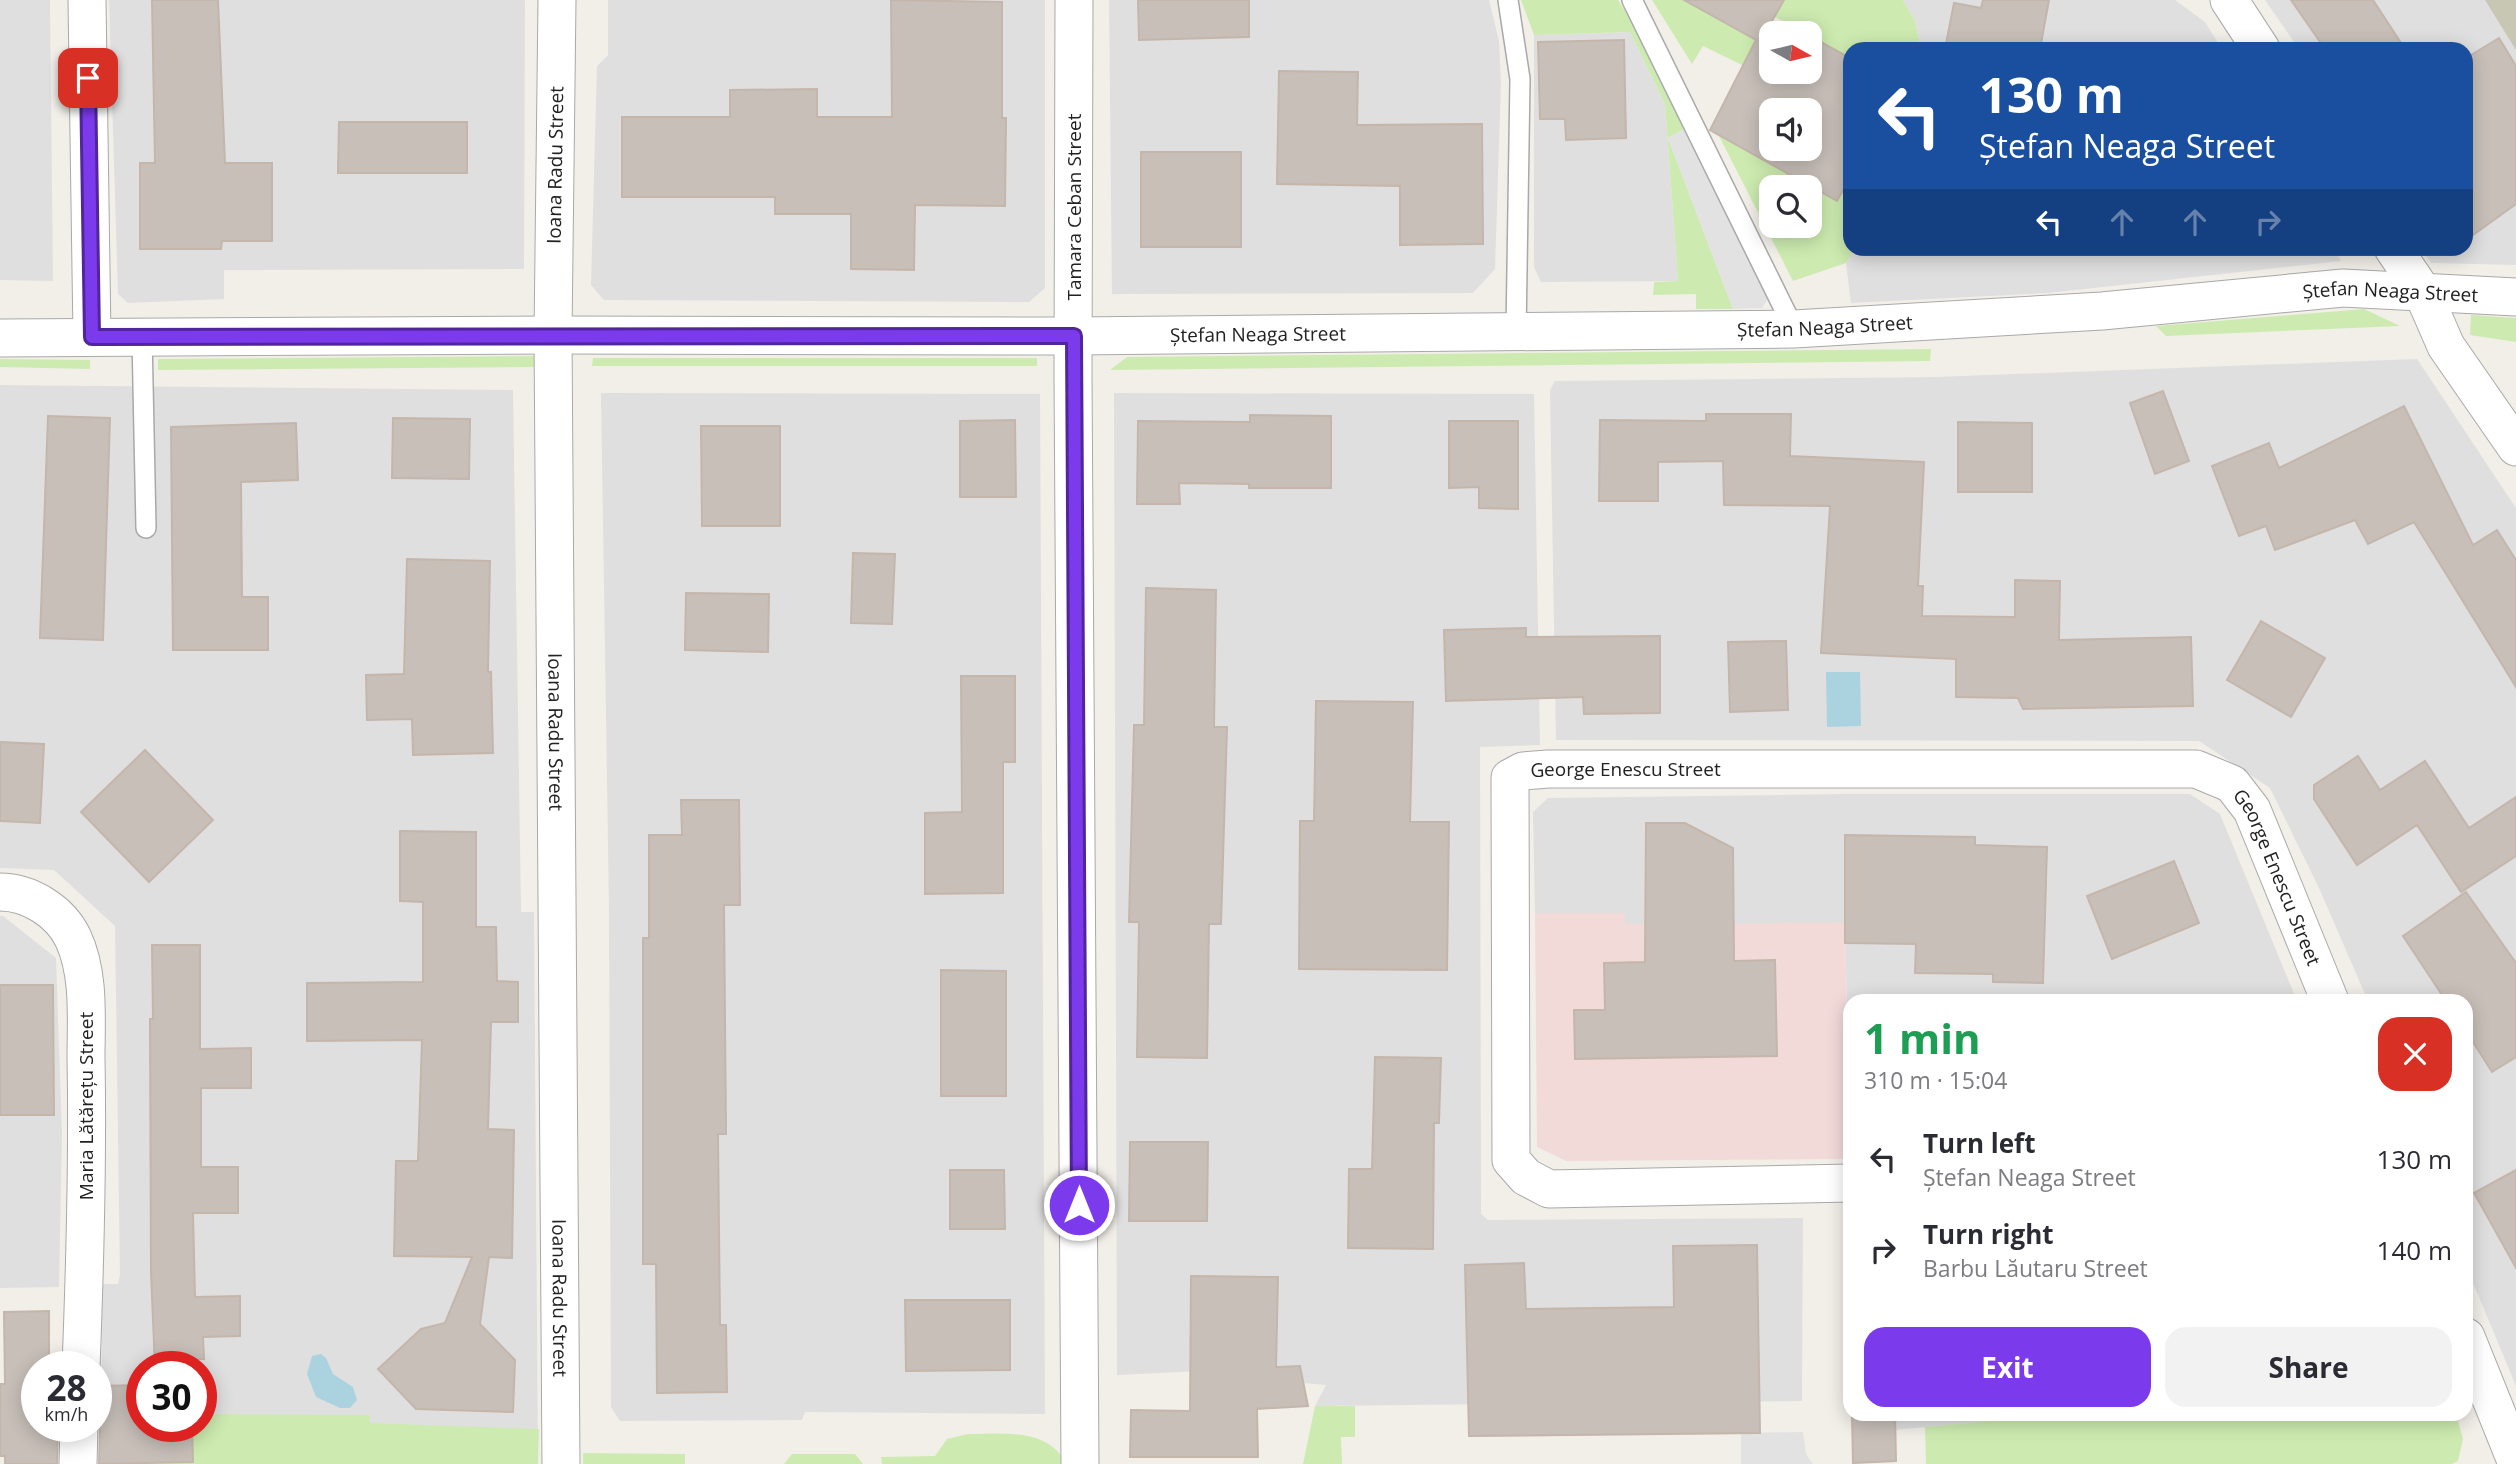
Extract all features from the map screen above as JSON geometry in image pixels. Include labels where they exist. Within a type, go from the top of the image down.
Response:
[{"type":"street","points":[[87,0],[92,337]]},
{"type":"street","name":"Ioana Radu Street","points":[[557,0],[553,335],[561,1464]]},
{"type":"street","name":"Tamara Ceban Street","points":[[1074,0],[1080,1464]]},
{"type":"street","points":[[2228,0],[2256,42]]},
{"type":"street","points":[[2398,256],[2422,291],[2446,346],[2516,447]]},
{"type":"street","name":"Ștefan Neaga Street","points":[[0,338],[1074,336],[1794,329],[2102,311],[2343,288],[2516,297]]},
{"type":"street","name":"George Enescu Street","points":[[1843,1183],[1549,1189],[1526,1177],[1511,1160],[1510,778],[1523,771],[1548,769],[2196,769],[2232,785],[2252,810],[2326,994]]},
{"type":"street","name":"Maria Lătărețu Street","points":[[0,892],[13,892],[37,901],[57,917],[72,936],[82,961],[87,1113],[81,1351]]},
{"type":"street","points":[[2473,1354],[2516,1461]]},
{"type":"street","points":[[78,1464],[79,1442]]},
{"type":"lane","points":[[1508,0],[1520,79],[1516,333]]},
{"type":"lane","points":[[1632,0],[1794,329]]},
{"type":"lane","points":[[142,337],[146,528]]},
{"type":"shaded area","points":[[0,0],[50,0],[53,281],[0,280]]},
{"type":"shaded area","points":[[109,0],[525,0],[524,269],[224,270],[224,299],[128,303],[118,294]]},
{"type":"shaded area","points":[[608,0],[1045,0],[1045,288],[1029,302],[604,300],[591,285],[597,66],[608,55]]},
{"type":"shaded area","points":[[1109,0],[1489,0],[1499,41],[1501,83],[1495,269],[1473,293],[1112,294]]},
{"type":"shaded area","points":[[1903,0],[2175,0],[2205,22],[2218,42],[1920,42],[1915,21]]},
{"type":"shaded area","points":[[2265,0],[2516,0],[2516,265],[2431,263],[2426,256],[2473,256],[2473,42],[2294,42]]},
{"type":"shaded area","points":[[2485,0],[2516,0],[2516,50]]},
{"type":"shaded area","points":[[1630,32],[1665,104],[1678,281],[1541,282],[1534,267],[1534,35]]},
{"type":"shaded area","points":[[1684,129],[1769,297],[1762,308],[1733,309],[1668,138]]},
{"type":"shaded area","points":[[1850,256],[2338,256],[2341,261],[2048,293],[1851,303],[1846,263]]},
{"type":"shaded area","points":[[2417,359],[2516,508],[2516,1386],[2473,1283],[2473,994],[2365,994],[2319,888],[2270,788],[2199,741],[1556,740],[1550,390],[1555,381],[1937,377]]},
{"type":"shaded area","points":[[0,385],[513,390],[521,912],[534,912],[538,1464],[101,1464],[101,1442],[112,1442],[112,1351],[102,1351],[102,1284],[118,1284],[120,1275],[115,926],[54,870],[0,868]]},
{"type":"shaded area","points":[[601,393],[1040,394],[1045,1414],[805,1412],[802,1420],[620,1421],[611,1407],[609,909]]},
{"type":"shaded area","points":[[1114,393],[1534,394],[1540,745],[1480,747],[1481,1214],[1488,1220],[1803,1218],[1802,1401],[1315,1406],[1326,1385],[1303,1383],[1300,1366],[1117,1375]]},
{"type":"shaded area","points":[[1845,794],[2190,794],[2220,814],[2294,994],[1847,994],[1845,924],[1625,924],[1624,913],[1535,913],[1533,812],[1548,798]]},
{"type":"shaded area","points":[[1535,913],[1625,913],[1625,924],[1845,923],[1847,994],[1843,994],[1843,1159],[1566,1161],[1537,1147]]},
{"type":"shaded area","points":[[0,916],[56,958],[62,1133],[59,1287],[0,1288]]},
{"type":"shaded area","points":[[1895,1421],[1989,1421],[1895,1430]]},
{"type":"shaded area","points":[[1803,1432],[1806,1454],[1813,1464],[1741,1464],[1741,1433]]},
{"type":"green space","points":[[1521,0],[1618,0],[1637,30],[1684,129],[1668,138],[1733,309],[1696,309],[1696,294],[1653,295],[1654,282],[1678,281],[1665,104],[1630,32],[1534,35]]},
{"type":"green space","points":[[1652,0],[1684,0],[1758,41],[1744,66],[1703,46],[1692,64]]},
{"type":"green space","points":[[1784,0],[1903,0],[1915,21],[1920,42],[1843,42],[1843,54],[1822,43],[1822,21],[1782,21],[1775,17]]},
{"type":"green space","points":[[1718,134],[1759,157],[1759,161],[1766,161],[1790,175],[1759,175],[1759,214]]},
{"type":"green space","points":[[1843,190],[1843,256],[1850,256],[1846,263],[1793,281],[1771,238],[1822,238],[1822,193],[1836,201]]},
{"type":"green space","points":[[2364,309],[2400,326],[2166,336],[2156,326]]},
{"type":"green space","points":[[2471,315],[2516,318],[2516,342],[2470,335]]},
{"type":"green space","points":[[1931,349],[1930,361],[1110,370],[1127,357]]},
{"type":"green space","points":[[536,356],[536,367],[158,370],[158,359]]},
{"type":"green space","points":[[593,358],[1037,358],[1037,366],[592,366]]},
{"type":"green space","points":[[0,359],[90,360],[90,369],[0,367]]},
{"type":"green space","points":[[1315,1406],[1355,1406],[1355,1437],[1341,1437],[1342,1464],[1303,1464]]},
{"type":"green space","points":[[217,1414],[370,1415],[370,1423],[539,1429],[538,1464],[101,1464],[162,1463],[162,1442],[217,1442]]},
{"type":"green space","points":[[1988,1421],[2458,1421],[2463,1439],[2458,1461],[2452,1464],[1926,1464],[1925,1427]]},
{"type":"green space","points":[[968,1434],[1010,1434],[1036,1438],[1058,1452],[1067,1464],[882,1464],[881,1457],[935,1456],[947,1439]]},
{"type":"green space","points":[[583,1453],[685,1454],[685,1464],[583,1464]]},
{"type":"green space","points":[[792,1454],[855,1454],[863,1464],[784,1464]]},
{"type":"water","points":[[1826,672],[1860,672],[1861,726],[1827,727]]},
{"type":"water","points":[[321,1354],[326,1358],[333,1374],[353,1387],[357,1400],[350,1408],[340,1408],[316,1397],[307,1374],[312,1356]]},
{"type":"building","points":[[152,0],[218,0],[225,163],[272,163],[272,241],[222,241],[221,249],[140,249],[140,163],[155,163]]},
{"type":"building","points":[[891,0],[1002,2],[1002,118],[1006,118],[1005,206],[915,205],[914,270],[851,269],[851,214],[775,214],[775,197],[622,197],[622,117],[730,117],[730,90],[817,89],[817,117],[892,117]]},
{"type":"building","points":[[1138,0],[1249,0],[1249,37],[1139,40]]},
{"type":"building","points":[[1684,0],[1784,0],[1772,21],[1759,21],[1759,84],[1822,84],[1822,43],[1843,54],[1843,190],[1837,201],[1822,193],[1822,175],[1790,175],[1765,161],[1822,161],[1822,98],[1759,98],[1759,157],[1710,130],[1756,40]]},
{"type":"building","points":[[1983,0],[2049,0],[2041,42],[1946,42],[1954,3],[1981,8]]},
{"type":"building","points":[[2291,0],[2373,0],[2400,42],[2320,42]]},
{"type":"building","points":[[2499,38],[2516,66],[2516,204],[2473,235],[2473,54]]},
{"type":"building","points":[[1624,40],[1626,138],[1566,140],[1565,119],[1540,119],[1538,42]]},
{"type":"building","points":[[1279,71],[1358,72],[1357,125],[1482,124],[1483,244],[1400,245],[1400,186],[1277,184]]},
{"type":"building","points":[[339,122],[467,122],[467,173],[338,173]]},
{"type":"building","points":[[1141,152],[1241,152],[1241,247],[1141,247]]},
{"type":"building","points":[[2163,391],[2189,461],[2155,474],[2130,403]]},
{"type":"building","points":[[2404,406],[2473,545],[2497,530],[2516,560],[2516,687],[2414,522],[2368,544],[2355,520],[2275,550],[2266,526],[2239,536],[2212,466],[2269,443],[2279,468]]},
{"type":"building","points":[[1706,414],[1791,414],[1790,456],[1924,462],[1918,586],[1923,586],[1922,616],[2015,617],[2015,580],[2060,581],[2059,640],[2191,637],[2193,706],[2023,709],[2018,698],[1956,697],[1956,659],[1821,653],[1830,506],[1724,505],[1723,461],[1658,462],[1658,501],[1599,501],[1600,420],[1706,421]]},
{"type":"building","points":[[1250,415],[1331,416],[1331,488],[1249,488],[1249,484],[1179,483],[1180,504],[1137,504],[1138,421],[1250,422]]},
{"type":"building","points":[[48,416],[110,418],[103,640],[40,638]]},
{"type":"building","points":[[393,418],[470,419],[469,479],[392,478]]},
{"type":"building","points":[[1015,420],[1016,497],[960,497],[960,421]]},
{"type":"building","points":[[1449,421],[1518,421],[1518,509],[1479,508],[1479,487],[1449,488]]},
{"type":"building","points":[[1958,422],[2032,423],[2032,492],[1958,492]]},
{"type":"building","points":[[296,423],[298,480],[241,482],[242,597],[268,597],[268,650],[173,650],[171,427]]},
{"type":"building","points":[[701,426],[780,426],[780,526],[702,526]]},
{"type":"building","points":[[853,553],[895,554],[892,624],[851,623]]},
{"type":"building","points":[[407,559],[490,561],[488,672],[491,672],[493,753],[413,755],[412,719],[367,720],[366,675],[404,674]]},
{"type":"building","points":[[1146,588],[1216,590],[1214,727],[1227,727],[1221,924],[1209,924],[1207,1058],[1137,1057],[1139,922],[1129,922],[1134,725],[1144,725]]},
{"type":"building","points":[[686,593],[769,594],[768,652],[685,650]]},
{"type":"building","points":[[2261,621],[2325,658],[2291,717],[2227,680]]},
{"type":"building","points":[[1526,628],[1526,637],[1660,636],[1660,713],[1584,714],[1583,697],[1446,701],[1444,630]]},
{"type":"building","points":[[1786,641],[1788,710],[1730,712],[1728,642]]},
{"type":"building","points":[[961,676],[1015,676],[1015,762],[1003,762],[1003,893],[925,894],[925,813],[962,812]]},
{"type":"building","points":[[1316,701],[1413,702],[1410,822],[1449,822],[1447,970],[1299,969],[1300,821],[1314,821]]},
{"type":"building","points":[[0,742],[44,744],[40,823],[0,821]]},
{"type":"building","points":[[145,750],[213,820],[149,882],[81,812]]},
{"type":"building","points":[[2358,756],[2380,790],[2425,761],[2469,828],[2516,797],[2516,856],[2461,892],[2417,825],[2357,865],[2314,799],[2314,785]]},
{"type":"building","points":[[681,800],[739,800],[740,905],[724,905],[726,1134],[718,1134],[720,1325],[726,1325],[727,1392],[657,1393],[656,1264],[643,1264],[643,938],[649,938],[649,835],[682,835]]},
{"type":"building","points":[[1646,823],[1685,823],[1733,848],[1734,961],[1775,960],[1777,1056],[1575,1059],[1574,1010],[1605,1010],[1604,963],[1645,962]]},
{"type":"building","points":[[400,831],[476,832],[476,927],[496,927],[497,981],[518,982],[518,1022],[491,1022],[488,1129],[514,1130],[512,1258],[489,1257],[480,1324],[515,1360],[513,1412],[416,1409],[378,1369],[421,1329],[445,1323],[472,1257],[394,1256],[396,1161],[418,1161],[422,1040],[307,1041],[307,983],[423,982],[423,902],[400,901]]},
{"type":"building","points":[[1845,835],[1975,837],[1975,845],[2047,847],[2043,983],[1993,982],[1993,974],[1915,973],[1916,944],[1845,943]]},
{"type":"building","points":[[2174,861],[2199,923],[2112,959],[2087,896]]},
{"type":"building","points":[[2466,892],[2516,963],[2516,1057],[2492,1072],[2473,1042],[2473,994],[2441,994],[2403,936]]},
{"type":"building","points":[[152,945],[200,945],[200,1049],[251,1048],[251,1088],[201,1088],[201,1167],[238,1167],[238,1213],[193,1213],[195,1297],[240,1296],[240,1336],[203,1337],[204,1351],[154,1351],[151,1273],[150,1019],[153,1019]]},
{"type":"building","points":[[941,970],[1006,971],[1006,1096],[941,1096]]},
{"type":"building","points":[[0,985],[53,985],[54,1115],[0,1115]]},
{"type":"building","points":[[1375,1057],[1441,1058],[1439,1123],[1434,1123],[1433,1249],[1348,1248],[1349,1169],[1372,1169]]},
{"type":"building","points":[[1130,1142],[1208,1142],[1207,1221],[1129,1221]]},
{"type":"building","points":[[950,1170],[1004,1170],[1005,1229],[950,1229]]},
{"type":"building","points":[[2516,1170],[2516,1268],[2474,1193]]},
{"type":"building","points":[[1757,1245],[1760,1433],[1469,1436],[1465,1265],[1524,1263],[1526,1309],[1674,1307],[1673,1246]]},
{"type":"building","points":[[1191,1276],[1278,1277],[1276,1367],[1300,1366],[1308,1406],[1257,1409],[1258,1457],[1130,1457],[1131,1410],[1190,1411]]},
{"type":"building","points":[[905,1300],[1010,1300],[1010,1370],[906,1371]]},
{"type":"building","points":[[49,1311],[49,1351],[21,1351],[21,1442],[58,1442],[57,1464],[5,1464],[5,1456],[0,1456],[0,1384],[5,1384],[4,1312]]},
{"type":"building","points":[[126,1385],[126,1442],[192,1442],[193,1462],[99,1464],[100,1442],[112,1442],[112,1386]]},
{"type":"building","points":[[1852,1421],[1895,1421],[1896,1461],[1853,1463]]},
{"type":"route","points":[[88,78],[92,337],[1074,336],[1079,1205]]}]
